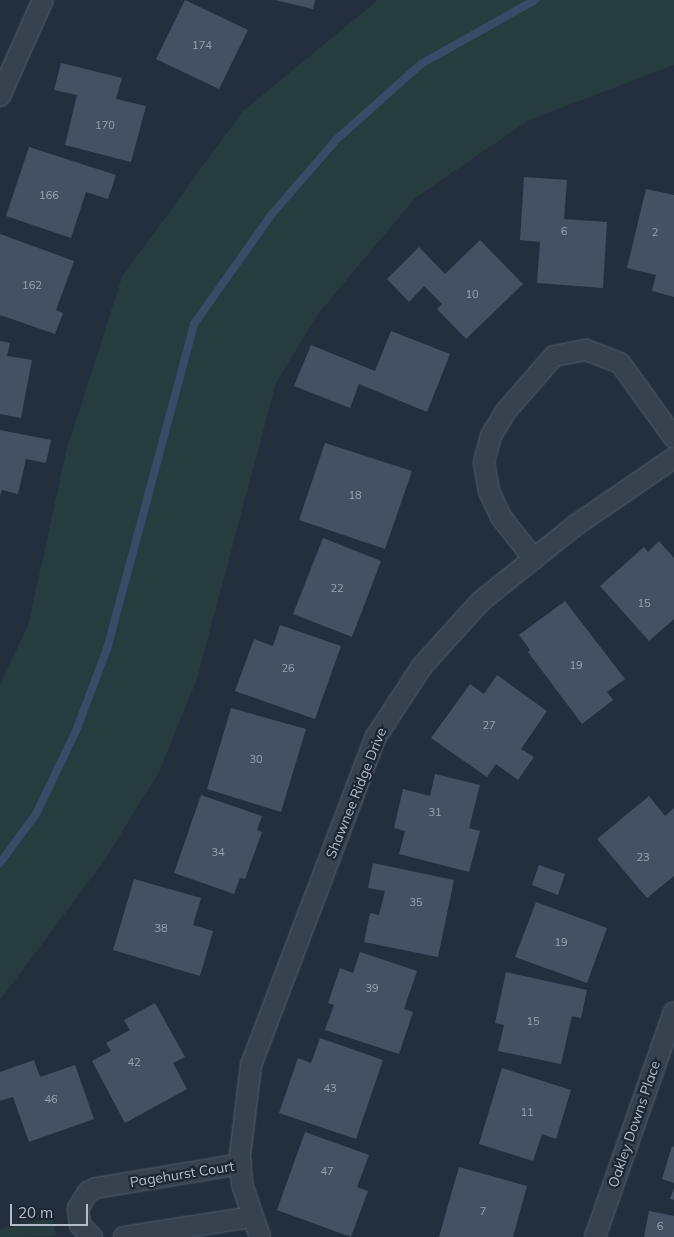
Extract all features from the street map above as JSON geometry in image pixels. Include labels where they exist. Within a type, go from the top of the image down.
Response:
[{"type":"street","points":[[0,96],[43,0]]},
{"type":"street","points":[[534,559],[501,517],[489,490],[484,462],[491,436],[506,411],[554,356],[586,350],[620,363],[674,438]]},
{"type":"street","name":"Shawnee Ridge Drive","points":[[260,1237],[252,1217],[241,1174],[242,1119],[251,1065],[375,738],[390,712],[441,643],[480,601],[576,525],[674,458]]},
{"type":"street","name":"Oakley Downs Place","points":[[595,1237],[674,1012]]},
{"type":"street","name":"Pagehurst Court","points":[[92,1237],[80,1225],[78,1208],[81,1199],[96,1188],[241,1174]]},
{"type":"street","points":[[124,1237],[252,1217]]},
{"type":"green space","points":[[378,0],[674,0],[674,65],[529,120],[415,198],[318,314],[276,383],[197,679],[159,772],[104,861],[0,1000],[0,684],[28,626],[66,452],[122,277],[242,112]]},
{"type":"green space","points":[[52,1218],[56,1236],[0,1237],[0,1229]]},
{"type":"building","points":[[185,0],[248,30],[219,89],[156,59]]},
{"type":"building","points":[[275,0],[315,0],[313,9]]},
{"type":"building","points":[[61,63],[122,78],[116,99],[146,106],[131,162],[65,145],[77,95],[54,90]]},
{"type":"building","points":[[29,147],[116,175],[108,199],[86,192],[71,238],[6,216]]},
{"type":"building","points":[[524,177],[567,180],[564,219],[607,222],[603,288],[537,283],[540,242],[520,240]]},
{"type":"building","points":[[646,189],[674,195],[674,297],[652,291],[656,275],[627,268]]},
{"type":"building","points":[[0,234],[74,261],[56,310],[63,313],[55,334],[0,315]]},
{"type":"building","points":[[480,240],[523,284],[466,339],[437,309],[442,304],[424,286],[409,302],[387,279],[419,247],[445,274]]},
{"type":"building","points":[[391,331],[450,354],[427,412],[359,384],[350,408],[294,386],[311,345],[375,371]]},
{"type":"building","points":[[0,341],[10,343],[7,356],[32,360],[21,418],[0,414]]},
{"type":"building","points":[[0,430],[51,440],[46,463],[26,459],[18,494],[2,490],[0,496]]},
{"type":"building","points":[[325,443],[412,471],[385,549],[299,520]]},
{"type":"building","points":[[323,538],[381,561],[352,637],[293,614]]},
{"type":"building","points":[[659,541],[674,558],[674,619],[649,641],[600,586],[644,547],[648,552]]},
{"type":"building","points":[[565,601],[625,679],[607,692],[613,700],[582,724],[528,652],[530,650],[519,635]]},
{"type":"building","points":[[280,625],[341,646],[315,719],[235,691],[254,639],[273,646]]},
{"type":"building","points":[[497,675],[547,711],[521,749],[534,757],[518,780],[496,764],[487,777],[431,738],[470,684],[484,694]]},
{"type":"building","points":[[231,708],[306,729],[281,812],[207,789]]},
{"type":"building","points":[[435,774],[480,785],[469,828],[480,831],[469,872],[399,854],[405,831],[394,828],[403,789],[430,796]]},
{"type":"building","points":[[201,795],[262,816],[257,830],[262,832],[245,879],[240,878],[234,894],[174,873]]},
{"type":"building","points":[[649,796],[665,816],[674,808],[674,876],[647,898],[597,839]]},
{"type":"building","points":[[373,863],[454,880],[438,957],[364,942],[370,913],[379,915],[385,891],[368,888]]},
{"type":"building","points":[[539,865],[565,874],[558,895],[532,885]]},
{"type":"building","points":[[134,879],[201,898],[193,925],[213,931],[200,976],[113,950]]},
{"type":"building","points":[[536,902],[607,928],[587,983],[515,957]]},
{"type":"building","points":[[360,952],[417,971],[404,1009],[413,1012],[399,1054],[325,1030],[334,1005],[328,1003],[340,968],[353,973]]},
{"type":"building","points":[[506,972],[587,990],[581,1018],[572,1016],[561,1064],[498,1051],[504,1025],[495,1023]]},
{"type":"building","points":[[155,1003],[185,1057],[173,1063],[187,1089],[125,1123],[92,1061],[111,1051],[106,1043],[130,1030],[124,1020]]},
{"type":"building","points":[[320,1038],[383,1060],[356,1139],[279,1113],[298,1058],[311,1063]]},
{"type":"building","points":[[34,1060],[40,1077],[75,1065],[94,1119],[29,1142],[13,1097],[0,1101],[0,1072]]},
{"type":"building","points":[[502,1068],[571,1090],[556,1139],[542,1134],[533,1161],[479,1144]]},
{"type":"building","points":[[305,1132],[369,1155],[357,1187],[368,1191],[351,1237],[277,1210]]},
{"type":"building","points":[[672,1146],[674,1147],[674,1183],[662,1179]]},
{"type":"building","points":[[459,1167],[527,1186],[513,1237],[439,1237]]},
{"type":"building","points":[[674,1188],[674,1200],[670,1199]]},
{"type":"building","points":[[649,1211],[674,1216],[674,1237],[644,1237]]},
{"type":"waterway","points":[[0,863],[36,814],[76,731],[107,649],[194,324],[272,214],[337,139],[421,64],[535,0]]}]
